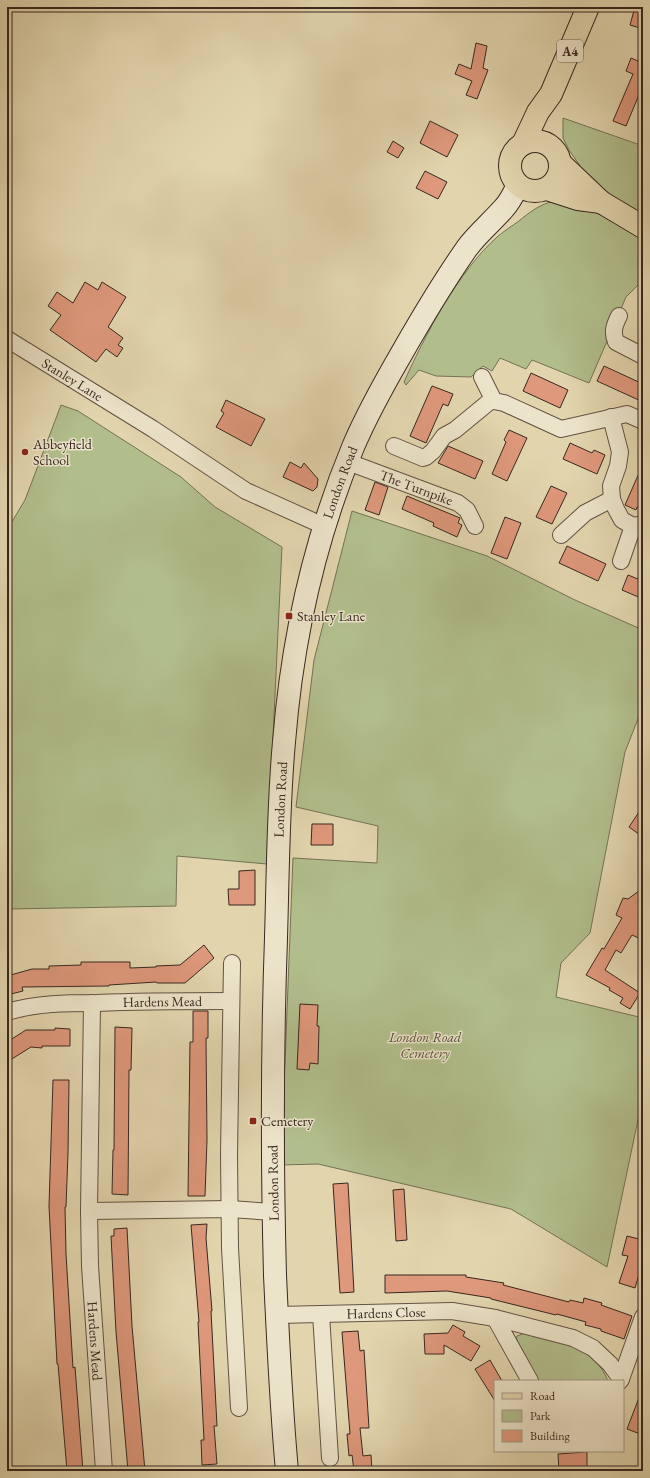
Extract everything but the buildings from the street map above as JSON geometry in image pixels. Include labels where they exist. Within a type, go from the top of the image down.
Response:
[{"type":"main road","name":"A4","points":[[518,186],[510,171],[512,155],[517,148],[523,144],[538,112],[551,94],[588,7]]},
{"type":"main road","points":[[547,144],[551,94]]},
{"type":"main road","points":[[518,186],[532,192],[540,192],[553,184],[558,178],[560,170],[558,155],[547,144],[533,141],[523,144]]},
{"type":"main road","points":[[560,163],[601,202],[643,227]]},
{"type":"main road","points":[[547,189],[578,199],[601,202]]},
{"type":"street","name":"London Road","points":[[287,1471],[283,1428],[273,1212],[273,1021],[280,808],[284,741],[296,645],[315,557],[324,526],[334,495],[367,415],[430,303],[470,244],[506,206],[518,186]]},
{"type":"street","points":[[619,316],[614,330],[616,342],[643,356]]},
{"type":"street","name":"Stanley Lane","points":[[7,340],[153,429],[246,491],[324,526]]},
{"type":"street","points":[[482,377],[494,401]]},
{"type":"street","points":[[394,446],[423,458],[426,457],[433,451],[444,436],[458,428],[490,402],[494,401],[504,403],[561,429],[627,414],[643,421]]},
{"type":"street","points":[[611,417],[620,452],[618,466],[611,486],[612,499],[622,520],[638,525],[621,561]]},
{"type":"street","name":"The Turnpike","points":[[348,462],[458,503],[467,510],[475,526]]},
{"type":"street","points":[[561,535],[585,512],[612,499]]},
{"type":"street","points":[[232,963],[229,1155],[230,1248],[239,1408]]},
{"type":"street","name":"Hardens Mead","points":[[7,1012],[35,1006],[92,1003],[231,1001]]},
{"type":"street","name":"Hardens Mead","points":[[92,1003],[88,1211],[90,1266],[104,1471]]},
{"type":"street","points":[[88,1211],[230,1209],[273,1212]]},
{"type":"street","name":"Hardens Close","points":[[277,1315],[452,1311],[495,1318],[573,1338],[593,1348],[610,1364],[621,1380]]},
{"type":"street","points":[[321,1314],[330,1458]]},
{"type":"street","name":"Hardens Close","points":[[621,1380],[643,1317]]},
{"type":"street","points":[[495,1318],[529,1380]]},
{"type":"green space","points":[[563,118],[643,146],[643,280],[626,297],[589,383],[532,360],[526,369],[500,358],[492,371],[483,366],[471,377],[436,376],[419,370],[406,385],[404,382],[412,364],[444,305],[469,268],[483,251],[500,235],[535,209],[553,202],[576,205],[610,220],[585,173],[569,150],[563,138]]},
{"type":"green space","points":[[61,405],[78,411],[181,477],[215,507],[282,547],[267,864],[177,856],[176,906],[7,909],[7,530],[25,500]]},
{"type":"green space","name":"London Road Cemetery","points":[[352,511],[487,556],[575,600],[643,630],[643,706],[625,752],[590,933],[561,963],[556,997],[643,1018],[643,1096],[607,1267],[511,1209],[318,1164],[281,1165],[293,858],[377,863],[378,826],[296,807],[314,660]]},
{"type":"green space","points":[[525,1333],[562,1343],[584,1352],[602,1369],[608,1380],[534,1380],[515,1343],[517,1336]]},
{"type":"place","name":"Abbeyfield School","points":[[25,452]]},
{"type":"place","name":"Stanley Lane","points":[[289,616]]},
{"type":"place","name":"Cemetery","points":[[253,1121]]}]
